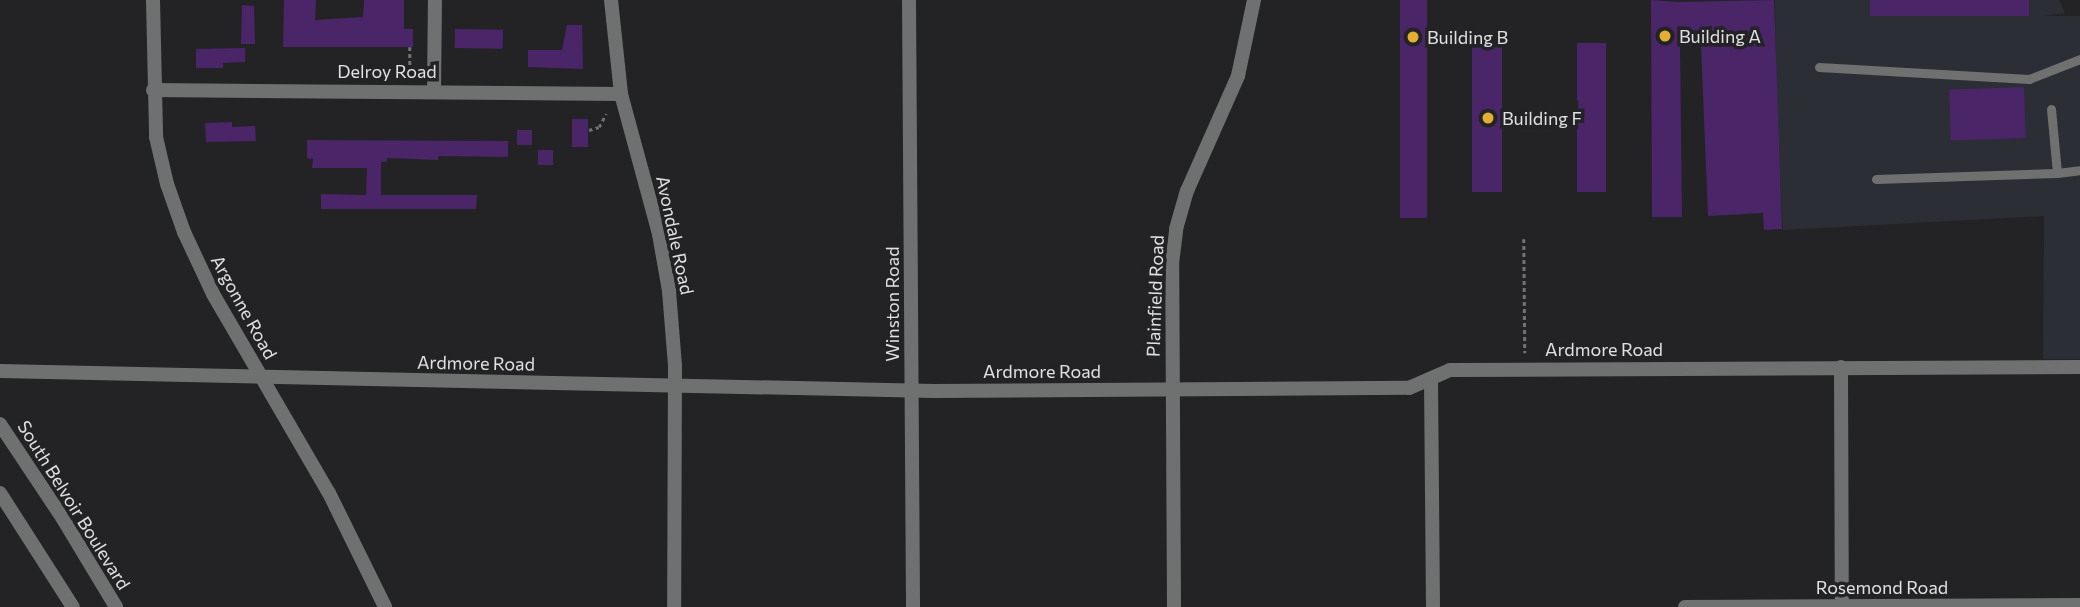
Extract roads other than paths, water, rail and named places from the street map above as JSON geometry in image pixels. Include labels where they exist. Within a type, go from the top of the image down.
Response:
[{"type":"street","name":"Argonne Road","points":[[153,0],[156,137],[167,184],[184,232],[213,294],[329,493],[385,607]]},
{"type":"street","points":[[434,91],[435,0]]},
{"type":"street","name":"Avondale Road","points":[[611,0],[621,94],[665,264],[673,338],[674,607]]},
{"type":"street","name":"Winston Road","points":[[909,0],[913,607]]},
{"type":"street","name":"Plainfield Road","points":[[1174,607],[1172,264],[1177,229],[1187,191],[1238,76],[1254,0]]},
{"type":"street","name":"Delroy Road","points":[[153,90],[621,94]]},
{"type":"street","points":[[1841,367],[1842,607]]},
{"type":"street","name":"Ardmore Road","points":[[0,371],[911,391],[1409,388],[1450,370],[2080,367]]},
{"type":"street","points":[[1431,379],[1433,607]]},
{"type":"street","name":"South Belvoir Boulevard","points":[[0,424],[64,519],[116,607]]},
{"type":"street","points":[[0,493],[73,607]]},
{"type":"street","name":"Rosemond Road","points":[[1685,607],[2080,605]]},
{"type":"lane","points":[[1819,67],[2029,79],[2080,59]]},
{"type":"lane","points":[[2051,108],[2057,173]]},
{"type":"lane","points":[[1876,179],[2080,170]]},
{"type":"place","name":"Building A","points":[[1665,36]]},
{"type":"place","name":"Building B","points":[[1413,37]]},
{"type":"place","name":"Building F","points":[[1488,118]]}]
